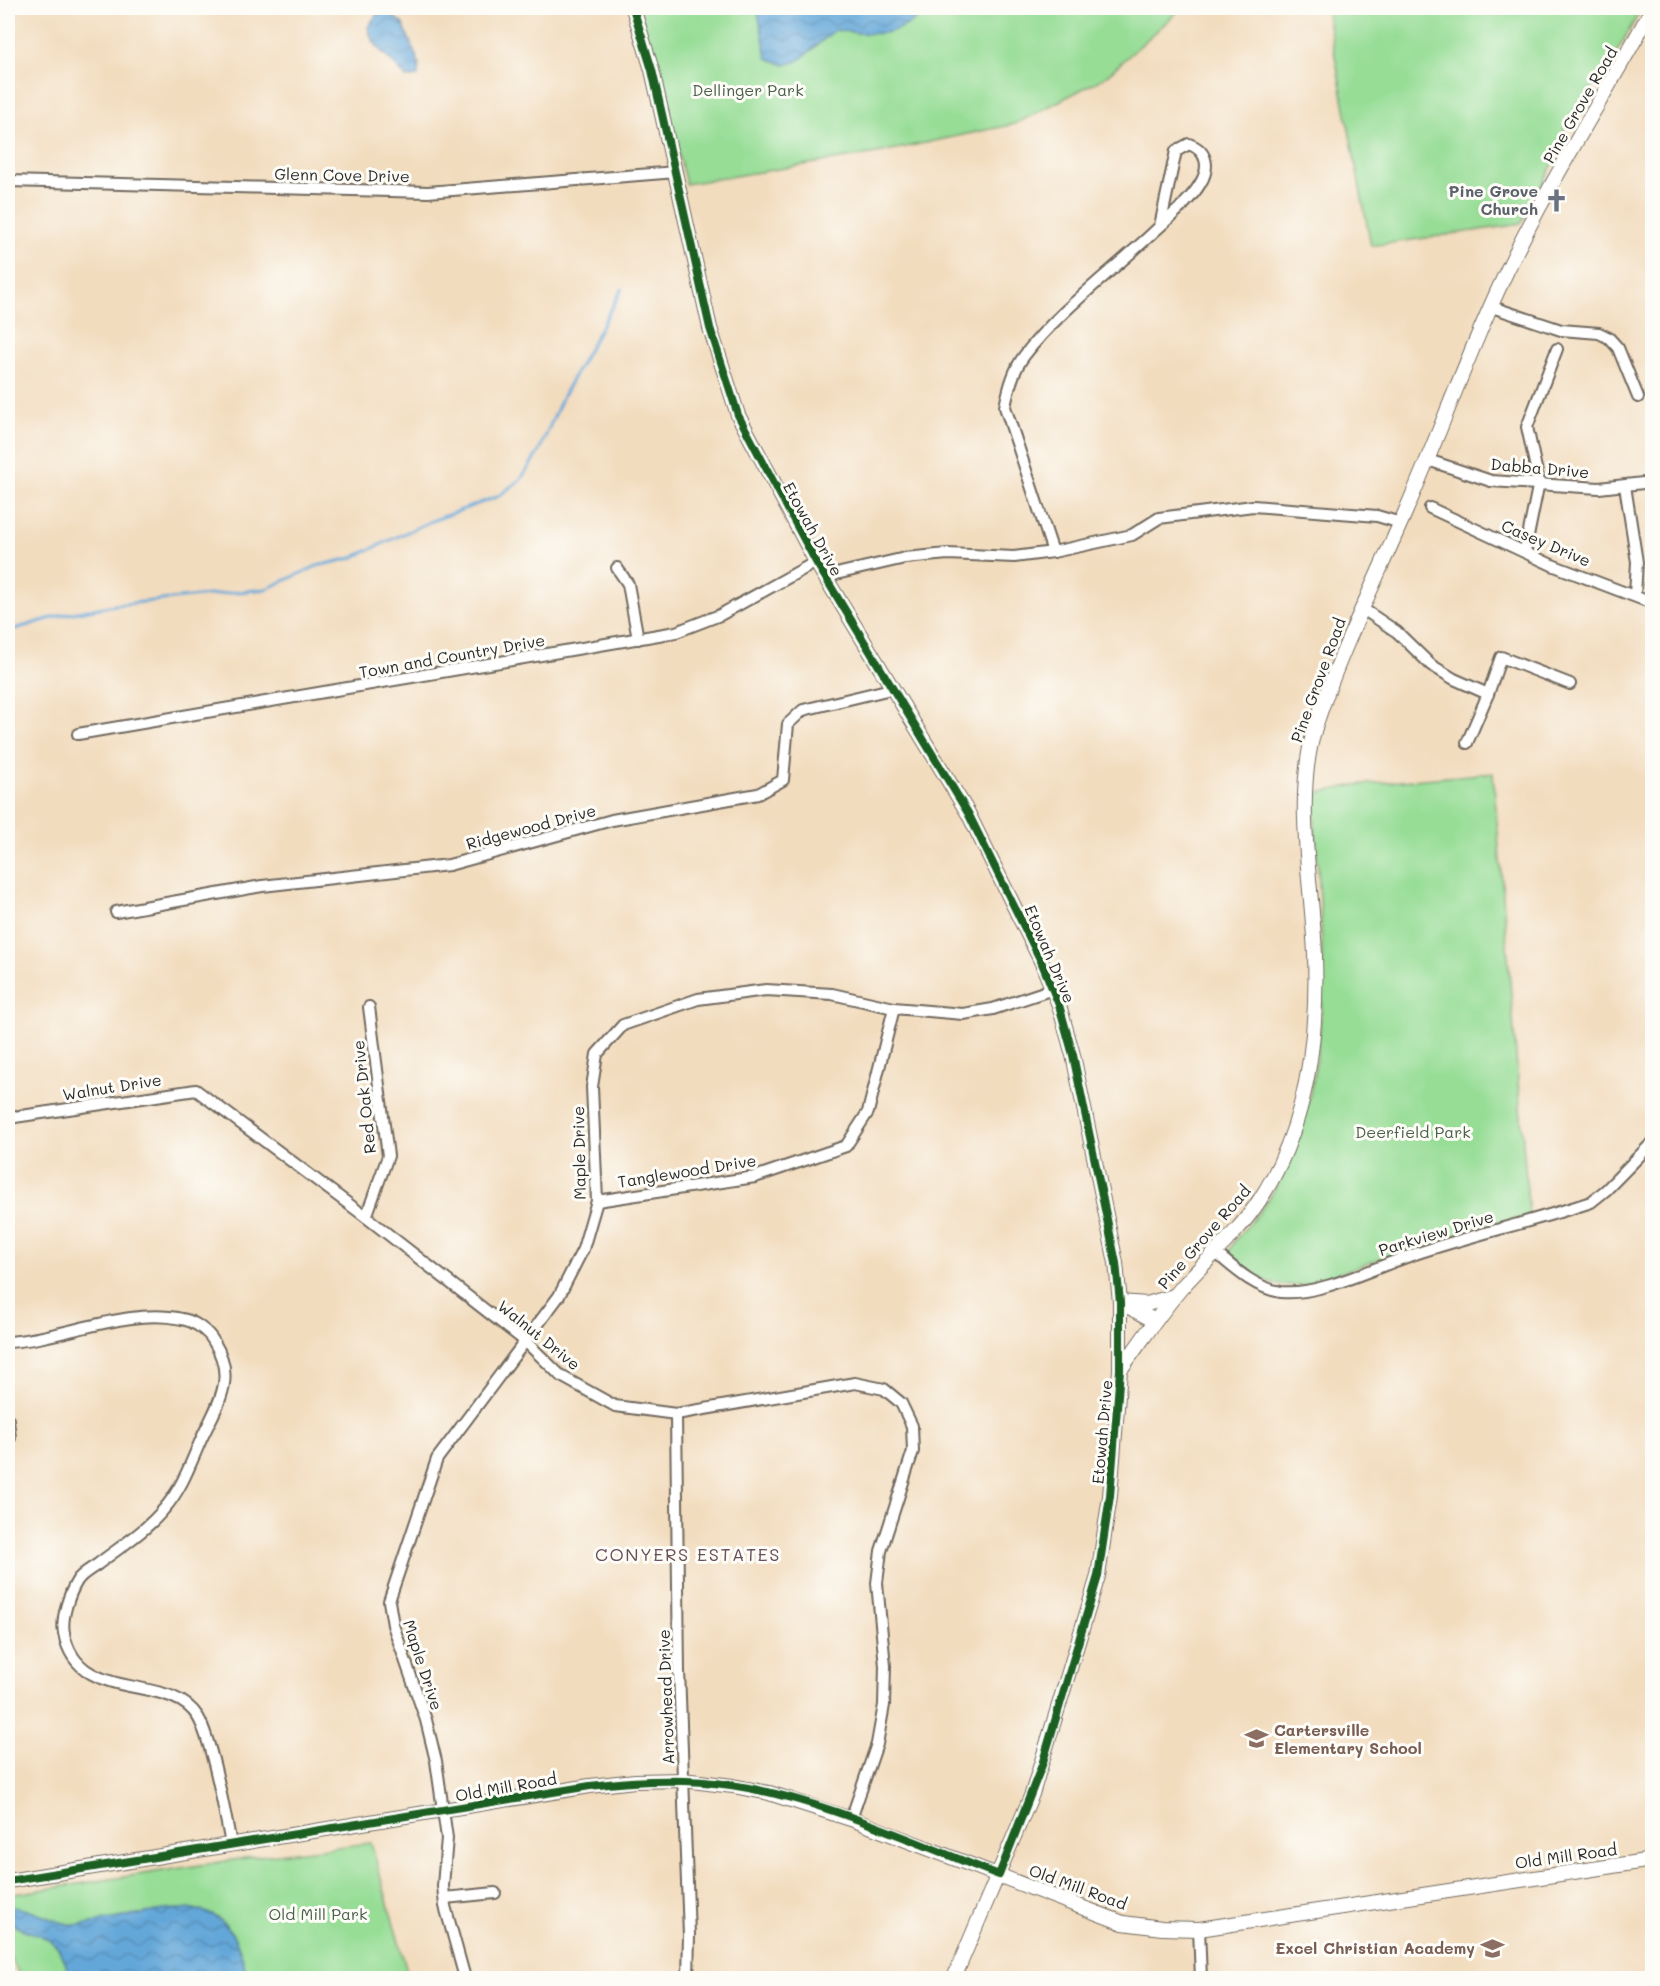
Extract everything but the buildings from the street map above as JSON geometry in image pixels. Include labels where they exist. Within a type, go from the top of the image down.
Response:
[{"type":"street","name":"Etowah Drive","points":[[633,8],[652,70],[709,324],[730,396],[749,440],[816,562],[968,813],[1020,916],[1053,989],[1073,1055],[1115,1256],[1120,1302],[1120,1370],[1110,1496],[1098,1576],[1042,1765],[999,1875],[954,1978]]},
{"type":"street","name":"Pine Grove Road","points":[[1120,1370],[1175,1295],[1251,1212],[1278,1167],[1290,1139],[1304,1089],[1316,1004],[1304,789],[1307,757],[1317,723],[1363,609],[1428,460],[1461,375],[1516,252],[1653,9]]},
{"type":"street","points":[[1053,552],[1005,407],[1007,394],[1023,357],[1071,307],[1160,226],[1200,184],[1206,164],[1204,154],[1199,148],[1189,144],[1176,151],[1160,226]]},
{"type":"street","name":"Glenn Cove Drive","points":[[8,181],[428,192],[675,172]]},
{"type":"street","points":[[1492,307],[1561,330],[1599,333],[1609,338],[1618,348],[1638,397]]},
{"type":"street","points":[[1525,552],[1539,482],[1527,427],[1557,349]]},
{"type":"street","name":"Dabba Drive","points":[[1428,460],[1491,481],[1539,482],[1580,488],[1653,482]]},
{"type":"street","points":[[1625,486],[1638,562],[1635,595]]},
{"type":"street","points":[[826,579],[836,574],[904,558],[948,554],[1014,557],[1053,552],[1131,535],[1159,518],[1253,506],[1377,516],[1401,523]]},
{"type":"street","name":"Casey Drive","points":[[1430,508],[1552,565],[1653,603]]},
{"type":"street","name":"Town and Country Drive","points":[[78,734],[676,632],[704,623],[816,562]]},
{"type":"street","points":[[617,567],[628,584],[638,639]]},
{"type":"street","points":[[1363,609],[1397,632],[1431,665],[1454,679],[1488,694]]},
{"type":"street","points":[[1467,743],[1501,657],[1570,684]]},
{"type":"street","name":"Ridgewood Drive","points":[[116,912],[262,886],[449,865],[612,820],[758,794],[783,780],[788,724],[803,710],[891,689]]},
{"type":"street","name":"Maple Drive","points":[[465,1978],[444,1898],[447,1850],[431,1738],[393,1625],[389,1601],[436,1459],[560,1296],[583,1249],[597,1201],[592,1087],[597,1054],[623,1025],[698,999],[766,990],[832,994],[894,1008],[943,1014],[972,1014],[1053,989]]},
{"type":"street","name":"Red Oak Drive","points":[[366,1217],[388,1156],[369,1007]]},
{"type":"street","name":"Tanglewood Drive","points":[[597,1201],[755,1177],[846,1146],[868,1112],[894,1008]]},
{"type":"street","name":"Walnut Drive","points":[[8,1118],[196,1090],[366,1217],[525,1341],[561,1376],[615,1406],[676,1414],[855,1383],[884,1389],[901,1403],[912,1426],[913,1452],[881,1551],[877,1582],[885,1666],[884,1705],[877,1744],[851,1819]]},
{"type":"street","name":"Parkview Drive","points":[[1216,1252],[1249,1279],[1272,1290],[1292,1292],[1318,1288],[1414,1254],[1592,1202],[1653,1143]]},
{"type":"street","points":[[1120,1302],[1153,1303],[1175,1295]]},
{"type":"street","points":[[1120,1302],[1155,1321]]},
{"type":"street","points":[[8,1342],[111,1322],[160,1317],[193,1323],[211,1336],[223,1355],[226,1377],[218,1408],[180,1488],[144,1529],[77,1580],[67,1605],[63,1632],[74,1658],[90,1673],[105,1680],[164,1694],[197,1716],[207,1742],[231,1844]]},
{"type":"street","name":"Arrowhead Drive","points":[[676,1414],[679,1671],[684,1780],[688,1978]]},
{"type":"street","points":[[8,1420],[10,1438]]},
{"type":"street","name":"Old Mill Road","points":[[8,1881],[613,1783],[684,1780],[760,1791],[851,1819],[1123,1923],[1162,1928],[1199,1929],[1653,1860]]},
{"type":"street","points":[[444,1898],[495,1893]]},
{"type":"street","points":[[1198,1976],[1199,1929]]},
{"type":"green space","name":"Dellinger Park","points":[[639,8],[1182,8],[1104,78],[1015,124],[877,153],[686,184],[665,98]]},
{"type":"green space","points":[[1326,8],[1642,8],[1611,62],[1567,120],[1554,162],[1521,224],[1371,246]]},
{"type":"green space","name":"Deerfield Park","points":[[1493,773],[1529,1216],[1410,1249],[1301,1286],[1272,1284],[1259,1278],[1228,1255],[1239,1236],[1275,1190],[1284,1172],[1305,1115],[1315,1070],[1322,979],[1313,794],[1355,785]]},
{"type":"green space","name":"Old Mill Park","points":[[371,1843],[409,1978],[21,1978],[8,1952],[8,1895],[252,1857]]},
{"type":"water","points":[[757,8],[931,8],[919,18],[897,30],[875,34],[835,30],[798,61],[785,65],[767,58]]},
{"type":"water","points":[[388,11],[403,24],[419,63],[418,76],[406,78],[370,35],[368,27],[377,14]]},
{"type":"water","points":[[8,1907],[25,1909],[65,1924],[78,1925],[156,1911],[197,1910],[214,1916],[228,1928],[239,1948],[247,1978],[69,1978],[64,1960],[57,1947],[40,1935],[12,1923]]},
{"type":"waterway","points":[[8,631],[62,615],[115,605],[266,589],[317,566],[352,558],[429,522],[499,496],[521,479],[538,453],[563,396],[622,289]]},
{"type":"cycle path","points":[[8,1881],[590,1786],[661,1781],[696,1781],[731,1785],[799,1800],[867,1823],[999,1875],[1042,1765],[1098,1576],[1110,1496],[1120,1370],[1120,1302],[1116,1263],[1073,1055],[1059,1005],[1041,961],[968,813],[816,562],[738,415],[710,328],[652,70],[633,8]]},
{"type":"place","name":"Pine Grove Church","points":[[1556,200]]},
{"type":"place","name":"Cartersville Elementary School","points":[[1256,1739]]},
{"type":"place","name":"Excel Christian Academy","points":[[1493,1948]]},
{"type":"district","name":"CONYERS ESTATES","points":[[688,1555]]}]
